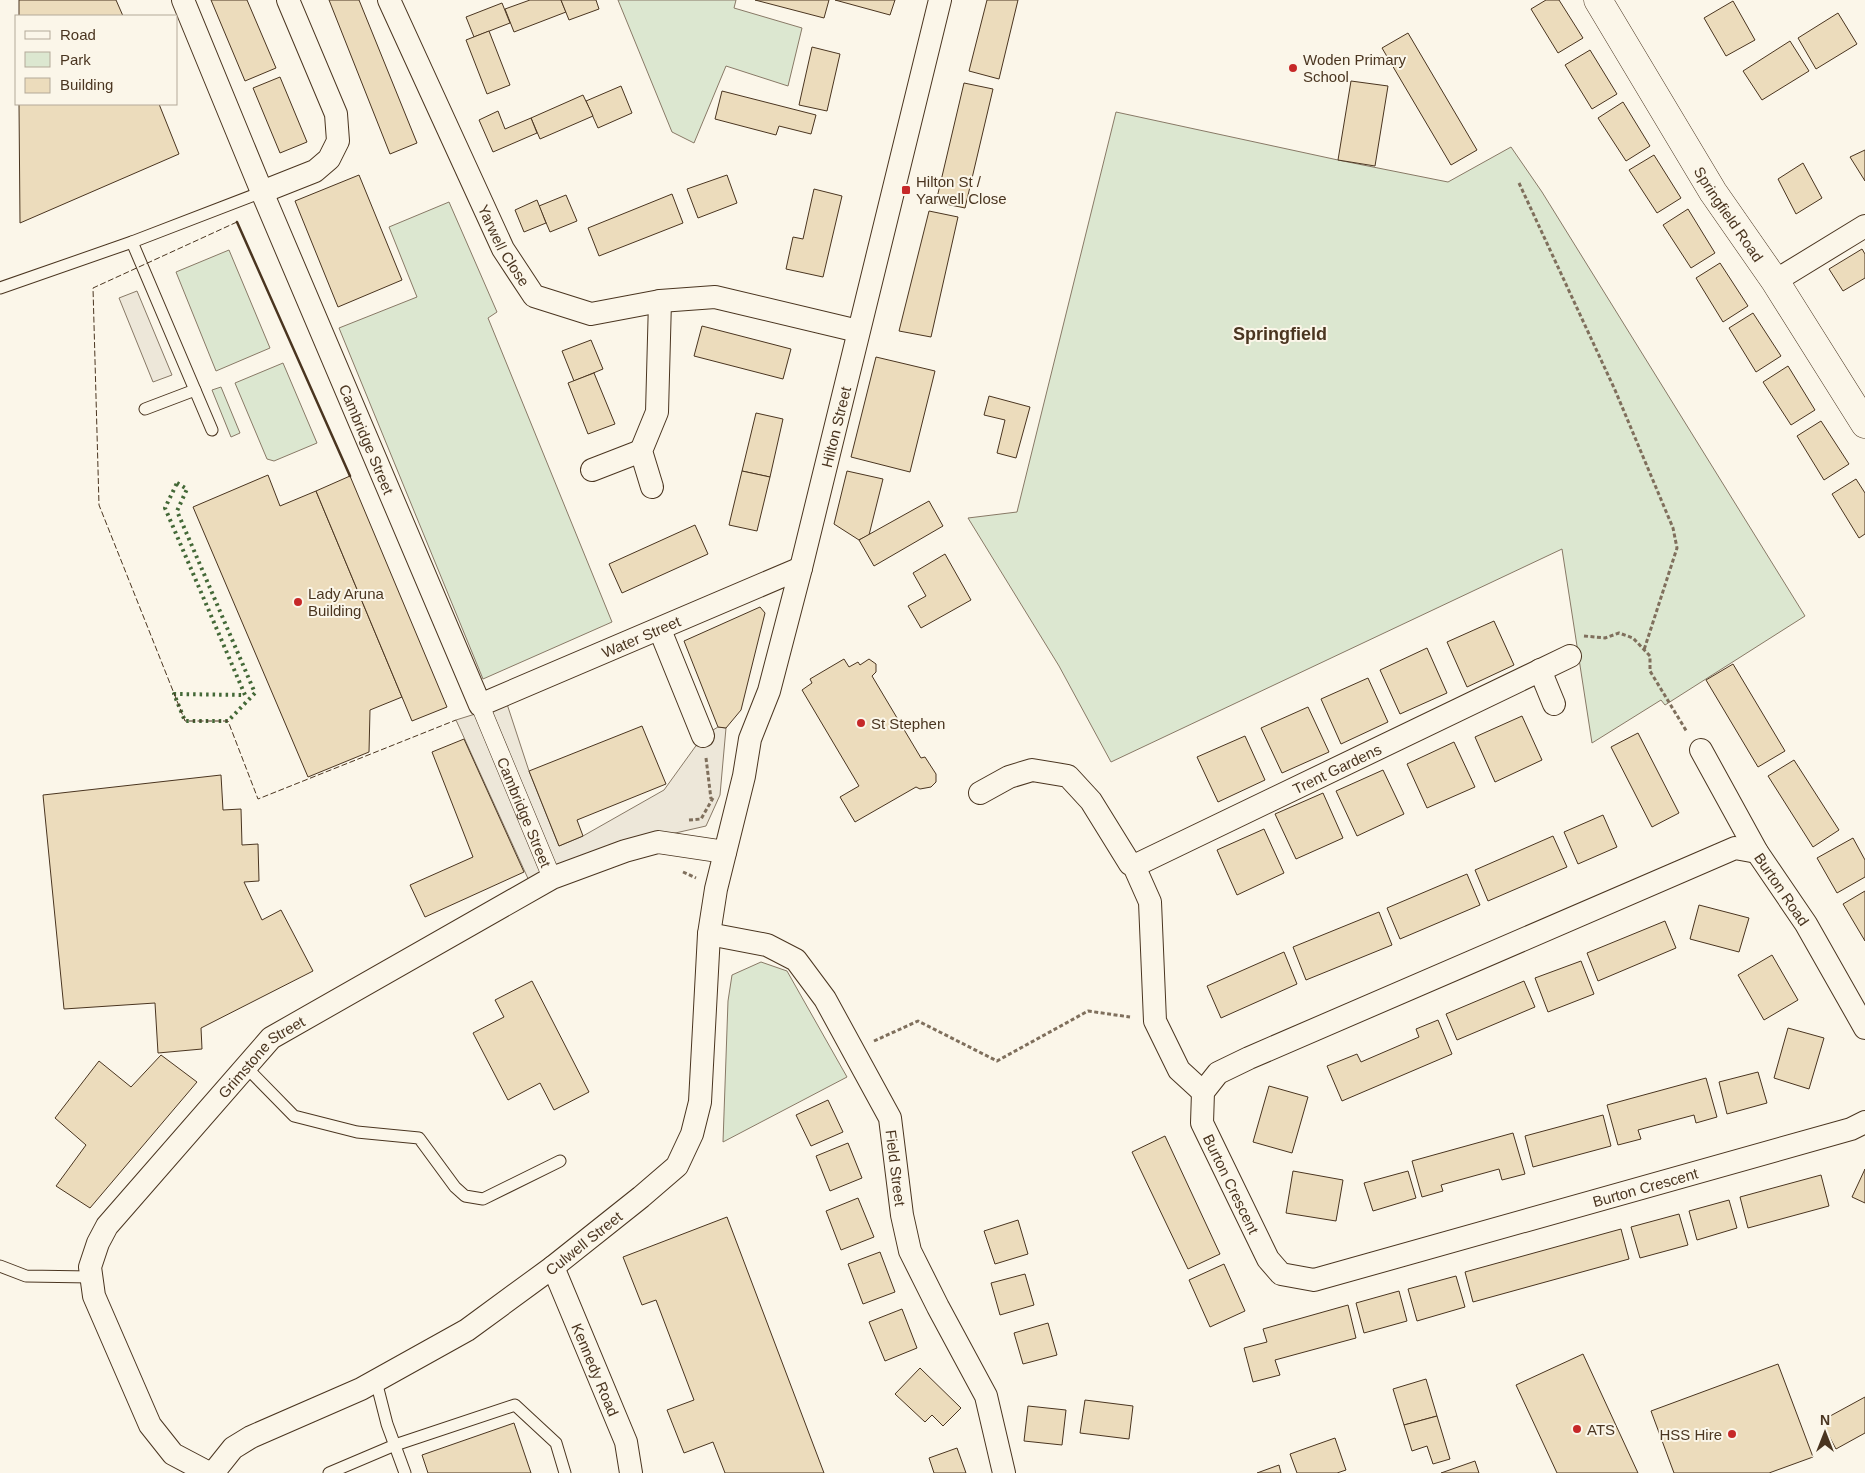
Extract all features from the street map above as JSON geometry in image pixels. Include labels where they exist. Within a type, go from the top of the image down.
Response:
[{"type":"street","name":"Cambridge Street","points":[[183,0],[262,192],[552,878]]},
{"type":"street","points":[[262,192],[315,171],[329,159],[338,141],[336,114],[288,0]]},
{"type":"street","name":"Yarwell Close","points":[[388,0],[503,249],[534,296],[591,314],[660,301],[715,297],[858,331]]},
{"type":"street","name":"Hilton Street","points":[[726,852],[750,739],[769,691],[801,568],[940,0]]},
{"type":"street","name":"Springfield Road","points":[[1598,0],[1713,192],[1775,281],[1865,424]]},
{"type":"street","points":[[1775,281],[1865,226]]},
{"type":"street","points":[[652,487],[641,451],[657,412],[660,301]]},
{"type":"street","points":[[592,470],[641,451]]},
{"type":"street","name":"Water Street","points":[[480,705],[660,630],[801,568]]},
{"type":"street","points":[[660,630],[704,736]]},
{"type":"street","name":"Trent Gardens","points":[[1134,866],[1570,656]]},
{"type":"street","points":[[1540,670],[1554,704]]},
{"type":"street","name":"Burton Road","points":[[1701,750],[1758,852],[1806,924],[1865,1028]]},
{"type":"street","points":[[980,792],[1009,777],[1032,770],[1068,776],[1091,801],[1130,864],[1134,866],[1150,902],[1156,1021],[1179,1070],[1203,1092],[1218,1073],[1249,1058],[1735,848],[1758,852]]},
{"type":"street","name":"Grimstone Street","points":[[211,1473],[173,1454],[150,1425],[94,1296],[90,1267],[98,1243],[107,1226],[271,1038],[552,878],[625,851],[658,842],[726,852]]},
{"type":"street","name":"Culwell Street","points":[[211,1473],[232,1448],[251,1437],[376,1381],[468,1330],[553,1267],[676,1166],[692,1134],[700,1102],[709,934],[716,890],[726,852]]},
{"type":"street","name":"Field Street","points":[[709,934],[767,945],[796,960],[825,999],[890,1118],[902,1215],[910,1251],[986,1396],[1004,1473]]},
{"type":"street","name":"Burton Crescent","points":[[1203,1092],[1202,1123],[1268,1259],[1281,1274],[1314,1280],[1842,1131],[1865,1122]]},
{"type":"street","name":"Kennedy Road","points":[[553,1267],[626,1442],[631,1473]]},
{"type":"lane","points":[[0,288],[132,242],[262,192]]},
{"type":"lane","points":[[132,242],[212,430]]},
{"type":"lane","points":[[145,409],[195,390]]},
{"type":"lane","points":[[246,1067],[294,1116],[357,1132],[419,1138],[455,1187],[465,1196],[483,1199],[560,1161]]},
{"type":"lane","points":[[0,1266],[26,1276],[91,1276]]},
{"type":"lane","points":[[376,1381],[405,1473]]},
{"type":"lane","points":[[328,1473],[395,1445],[515,1405],[556,1443],[565,1473]]},
{"type":"path","points":[[1519,183],[1616,390],[1673,528],[1677,548],[1644,650]]},
{"type":"path","points":[[1570,656],[1563,644],[1578,635],[1605,638],[1619,633],[1633,638],[1650,656],[1650,671],[1687,732],[1701,750]]},
{"type":"path","points":[[704,736],[712,799]]},
{"type":"path","points":[[683,821],[701,819],[716,793]]},
{"type":"path","points":[[674,867],[716,890]]},
{"type":"path","points":[[853,1051],[918,1021],[997,1061],[1088,1011],[1156,1021]]},
{"type":"green space","points":[[618,0],[736,0],[734,8],[802,28],[788,86],[726,66],[694,143],[672,132]]},
{"type":"green space","points":[[1116,112],[1448,182],[1511,147],[1542,192],[1805,616],[1665,705],[1661,700],[1592,743],[1562,549],[1111,762],[1059,666],[968,518],[1017,512]]},
{"type":"green space","points":[[449,202],[497,312],[488,318],[612,622],[483,679],[339,328],[417,297],[389,227]]},
{"type":"green space","points":[[229,250],[270,348],[216,371],[176,272]]},
{"type":"green space","points":[[283,363],[317,443],[274,461],[267,459],[235,383]]},
{"type":"green space","points":[[221,387],[240,433],[231,437],[212,390]]},
{"type":"green space","points":[[761,962],[787,971],[847,1077],[723,1142],[728,1001],[732,975]]},
{"type":"shaded area","points":[[137,291],[172,375],[153,382],[119,298]]},
{"type":"shaded area","points":[[507,704],[529,771],[559,846],[583,836],[664,790],[703,736],[718,727],[726,728],[720,795],[706,826],[671,834],[530,883],[456,720]]},
{"type":"building","points":[[19,0],[116,0],[123,15],[19,15]]},
{"type":"building","points":[[211,0],[247,0],[276,68],[245,81]]},
{"type":"building","points":[[329,0],[359,0],[417,143],[390,154]]},
{"type":"building","points":[[530,0],[561,0],[566,12],[514,32],[505,9]]},
{"type":"building","points":[[561,0],[596,0],[599,9],[569,20]]},
{"type":"building","points":[[755,0],[829,0],[824,18]]},
{"type":"building","points":[[835,0],[895,0],[890,15]]},
{"type":"building","points":[[987,0],[1018,0],[999,79],[969,71]]},
{"type":"building","points":[[1546,0],[1559,0],[1583,38],[1558,53],[1531,9]]},
{"type":"building","points":[[1733,1],[1755,40],[1726,56],[1704,18]]},
{"type":"building","points":[[502,3],[510,23],[474,37],[466,17]]},
{"type":"building","points":[[1838,13],[1857,44],[1816,69],[1798,38]]},
{"type":"building","points":[[489,31],[510,85],[487,94],[466,40]]},
{"type":"building","points":[[1408,33],[1477,150],[1451,165],[1382,48]]},
{"type":"building","points":[[1790,41],[1809,71],[1762,100],[1743,71]]},
{"type":"building","points":[[812,47],[840,54],[827,111],[799,105]]},
{"type":"building","points":[[1590,50],[1617,94],[1592,109],[1565,65]]},
{"type":"building","points":[[280,77],[307,142],[280,153],[253,88]]},
{"type":"building","points":[[1351,81],[1388,86],[1375,166],[1338,160]]},
{"type":"building","points":[[964,83],[993,89],[965,208],[936,202]]},
{"type":"building","points":[[621,86],[632,113],[598,128],[586,101]]},
{"type":"building","points":[[722,91],[816,115],[811,134],[779,126],[776,135],[715,119]]},
{"type":"building","points":[[583,95],[593,116],[540,139],[531,118]]},
{"type":"building","points":[[1623,102],[1650,146],[1626,161],[1598,118]]},
{"type":"building","points":[[19,105],[159,105],[179,154],[20,223]]},
{"type":"building","points":[[498,111],[505,129],[531,118],[537,133],[493,152],[479,120]]},
{"type":"building","points":[[1865,150],[1865,181],[1850,157]]},
{"type":"building","points":[[1654,155],[1681,198],[1657,213],[1629,170]]},
{"type":"building","points":[[1803,163],[1822,198],[1796,214],[1778,179]]},
{"type":"building","points":[[359,175],[402,280],[338,307],[295,201]]},
{"type":"building","points":[[727,175],[737,203],[698,218],[687,189]]},
{"type":"building","points":[[814,189],[842,196],[823,277],[786,269],[793,237],[803,239]]},
{"type":"building","points":[[672,194],[683,223],[599,256],[588,228]]},
{"type":"building","points":[[566,195],[577,221],[550,232],[539,206]]},
{"type":"building","points":[[537,200],[546,223],[524,232],[515,210]]},
{"type":"building","points":[[1688,209],[1715,253],[1691,268],[1663,225]]},
{"type":"building","points":[[929,211],[958,217],[931,337],[899,331]]},
{"type":"building","points":[[1862,249],[1865,254],[1865,278],[1843,291],[1829,269]]},
{"type":"building","points":[[1720,263],[1748,306],[1723,322],[1696,278]]},
{"type":"building","points":[[1753,313],[1781,356],[1756,372],[1729,328]]},
{"type":"building","points":[[702,326],[791,349],[783,379],[694,356]]},
{"type":"building","points":[[591,340],[603,369],[574,381],[562,351]]},
{"type":"building","points":[[876,357],[935,371],[910,472],[851,457]]},
{"type":"building","points":[[1788,366],[1815,410],[1791,425],[1763,382]]},
{"type":"building","points":[[594,373],[615,424],[588,434],[568,383]]},
{"type":"building","points":[[989,396],[1030,407],[1016,458],[997,453],[1005,420],[984,415]]},
{"type":"building","points":[[756,413],[783,419],[770,477],[742,471]]},
{"type":"building","points":[[1821,421],[1849,464],[1824,480],[1797,436]]},
{"type":"building","points":[[742,471],[770,477],[757,531],[729,525]]},
{"type":"building","points":[[847,471],[883,479],[869,535],[859,540],[834,524]]},
{"type":"building","name":"Lady Aruna Building","points":[[268,475],[280,506],[316,491],[402,697],[370,710],[369,752],[308,777],[193,507]]},
{"type":"building","points":[[350,476],[447,707],[412,721],[316,491]]},
{"type":"building","points":[[1856,479],[1865,493],[1865,534],[1859,538],[1832,494]]},
{"type":"building","points":[[929,501],[943,526],[874,566],[859,540]]},
{"type":"building","points":[[695,525],[708,554],[622,593],[609,564]]},
{"type":"building","points":[[945,554],[971,600],[921,628],[908,606],[926,596],[913,573]]},
{"type":"building","points":[[760,607],[765,613],[741,710],[726,728],[718,727],[684,641]]},
{"type":"building","points":[[1494,621],[1514,665],[1467,687],[1447,642]]},
{"type":"building","points":[[1427,648],[1447,693],[1400,714],[1380,670]]},
{"type":"building","name":"St Stephen","points":[[844,659],[849,667],[858,662],[860,665],[869,659],[876,664],[876,672],[872,676],[921,758],[925,757],[936,774],[936,782],[931,787],[920,789],[916,787],[855,822],[840,797],[859,786],[802,690],[812,683],[810,679]]},
{"type":"building","points":[[1733,664],[1785,751],[1758,767],[1706,680]]},
{"type":"building","points":[[1368,678],[1388,722],[1341,744],[1321,699]]},
{"type":"building","points":[[1308,707],[1329,752],[1282,773],[1261,728]]},
{"type":"building","points":[[1522,716],[1542,760],[1495,782],[1475,737]]},
{"type":"building","points":[[642,726],[666,784],[577,820],[583,836],[559,846],[529,771]]},
{"type":"building","points":[[1638,733],[1679,813],[1652,827],[1611,747]]},
{"type":"building","points":[[1245,736],[1265,780],[1218,802],[1197,757]]},
{"type":"building","points":[[464,739],[524,872],[425,917],[410,885],[473,857],[432,752]]},
{"type":"building","points":[[1454,742],[1475,787],[1427,808],[1407,764]]},
{"type":"building","points":[[1794,760],[1839,830],[1813,847],[1768,776]]},
{"type":"building","points":[[1383,770],[1404,814],[1357,836],[1336,791]]},
{"type":"building","points":[[221,775],[223,810],[241,809],[242,845],[258,844],[259,881],[244,882],[262,920],[281,910],[313,971],[201,1028],[202,1049],[158,1053],[155,1003],[64,1009],[43,795]]},
{"type":"building","points":[[1323,793],[1343,838],[1296,859],[1275,814]]},
{"type":"building","points":[[1603,815],[1617,847],[1578,864],[1564,832]]},
{"type":"building","points":[[1264,829],[1284,873],[1237,895],[1217,850]]},
{"type":"building","points":[[1553,836],[1567,867],[1488,901],[1475,870]]},
{"type":"building","points":[[1853,838],[1865,860],[1865,877],[1837,893],[1817,858]]},
{"type":"building","points":[[1467,874],[1480,905],[1400,939],[1387,908]]},
{"type":"building","points":[[1865,891],[1865,941],[1843,904]]},
{"type":"building","points":[[1699,905],[1749,918],[1739,952],[1690,939]]},
{"type":"building","points":[[1379,912],[1392,945],[1306,980],[1293,947]]},
{"type":"building","points":[[1665,921],[1676,948],[1598,981],[1587,953]]},
{"type":"building","points":[[1284,952],[1297,984],[1221,1018],[1207,986]]},
{"type":"building","points":[[1772,955],[1798,1000],[1764,1020],[1738,975]]},
{"type":"building","points":[[1581,961],[1594,994],[1548,1012],[1535,978]]},
{"type":"building","points":[[532,981],[589,1092],[554,1110],[540,1083],[508,1100],[473,1033],[504,1017],[495,1000]]},
{"type":"building","points":[[1524,981],[1535,1007],[1457,1040],[1446,1014]]},
{"type":"building","points":[[1438,1020],[1452,1054],[1342,1101],[1327,1066],[1357,1054],[1361,1062],[1419,1037],[1416,1029]]},
{"type":"building","points":[[1788,1028],[1824,1038],[1809,1089],[1774,1078]]},
{"type":"building","points":[[161,1055],[197,1082],[90,1208],[56,1186],[86,1145],[55,1118],[99,1061],[131,1087]]},
{"type":"building","points":[[1758,1072],[1767,1103],[1727,1114],[1719,1082]]},
{"type":"building","points":[[1706,1078],[1717,1117],[1696,1123],[1694,1115],[1638,1130],[1641,1139],[1618,1145],[1607,1105]]},
{"type":"building","points":[[1269,1086],[1308,1097],[1292,1153],[1253,1142]]},
{"type":"building","points":[[828,1100],[843,1132],[811,1146],[796,1115]]},
{"type":"building","points":[[1603,1115],[1611,1146],[1533,1167],[1525,1136]]},
{"type":"building","points":[[1513,1133],[1525,1174],[1502,1180],[1499,1169],[1441,1185],[1443,1191],[1422,1197],[1412,1161]]},
{"type":"building","points":[[1165,1136],[1220,1254],[1188,1269],[1132,1152]]},
{"type":"building","points":[[848,1143],[862,1178],[830,1191],[816,1156]]},
{"type":"building","points":[[1865,1169],[1865,1203],[1852,1197]]},
{"type":"building","points":[[1293,1171],[1343,1180],[1336,1221],[1286,1213]]},
{"type":"building","points":[[1408,1171],[1416,1198],[1373,1211],[1364,1183]]},
{"type":"building","points":[[1821,1175],[1829,1206],[1748,1228],[1740,1197]]},
{"type":"building","points":[[858,1198],[874,1237],[841,1250],[826,1211]]},
{"type":"building","points":[[1729,1200],[1737,1228],[1697,1240],[1689,1211]]},
{"type":"building","points":[[1679,1214],[1688,1245],[1640,1258],[1631,1227]]},
{"type":"building","points":[[727,1217],[824,1473],[725,1473],[713,1442],[684,1453],[667,1410],[694,1400],[656,1300],[642,1305],[623,1257]]},
{"type":"building","points":[[1018,1220],[1028,1254],[995,1264],[984,1231]]},
{"type":"building","points":[[1621,1229],[1629,1259],[1473,1302],[1465,1272]]},
{"type":"building","points":[[880,1252],[895,1292],[863,1304],[848,1264]]},
{"type":"building","points":[[1224,1264],[1245,1311],[1210,1327],[1189,1280]]},
{"type":"building","points":[[1025,1274],[1034,1305],[1000,1315],[991,1283]]},
{"type":"building","points":[[1456,1276],[1465,1307],[1417,1321],[1408,1289]]},
{"type":"building","points":[[1399,1291],[1407,1321],[1364,1333],[1356,1303]]},
{"type":"building","points":[[1348,1305],[1356,1338],[1275,1360],[1280,1375],[1253,1382],[1244,1348],[1267,1342],[1263,1329]]},
{"type":"building","points":[[902,1309],[917,1348],[885,1361],[869,1322]]},
{"type":"building","points":[[1048,1323],[1057,1355],[1023,1364],[1014,1333]]},
{"type":"building","name":"ATS","points":[[1583,1354],[1638,1473],[1557,1473],[1516,1385]]},
{"type":"building","name":"HSS Hire","points":[[1778,1364],[1813,1457],[1769,1473],[1674,1473],[1651,1411]]},
{"type":"building","points":[[920,1368],[961,1408],[943,1426],[932,1415],[925,1422],[895,1394]]},
{"type":"building","points":[[1426,1379],[1437,1416],[1404,1425],[1393,1389]]},
{"type":"building","points":[[1865,1397],[1865,1433],[1836,1449],[1821,1421]]},
{"type":"building","points":[[1085,1400],[1133,1406],[1129,1439],[1080,1433]]},
{"type":"building","points":[[1028,1406],[1066,1410],[1062,1445],[1024,1441]]},
{"type":"building","points":[[1437,1416],[1450,1459],[1433,1464],[1427,1446],[1412,1451],[1404,1425]]},
{"type":"building","points":[[514,1423],[531,1473],[428,1473],[422,1455]]},
{"type":"building","points":[[1335,1438],[1346,1470],[1337,1473],[1297,1473],[1290,1454]]},
{"type":"building","points":[[957,1448],[966,1473],[934,1473],[929,1458]]},
{"type":"building","points":[[1475,1461],[1479,1473],[1441,1473]]},
{"type":"building","points":[[1279,1465],[1281,1473],[1257,1473]]},
{"type":"hedge","points":[[177,483],[187,489],[177,511],[255,693],[228,721],[185,721],[174,694],[245,695],[165,508],[177,483]]},
{"type":"fence","points":[[237,222],[93,288],[99,505],[185,721],[228,721],[258,799],[456,720]]},
{"type":"wall","points":[[237,222],[350,476]]},
{"type":"place","name":"Woden Primary School","points":[[1293,68]]},
{"type":"place","name":"Hilton St / Yarwell Close","points":[[906,190]]},
{"type":"place","name":"Lady Aruna Building","points":[[298,602]]},
{"type":"place","name":"St Stephen","points":[[861,723]]},
{"type":"place","name":"ATS","points":[[1577,1429]]},
{"type":"place","name":"HSS Hire","points":[[1732,1434]]},
{"type":"district","name":"Springfield","points":[[1280,334]]}]
